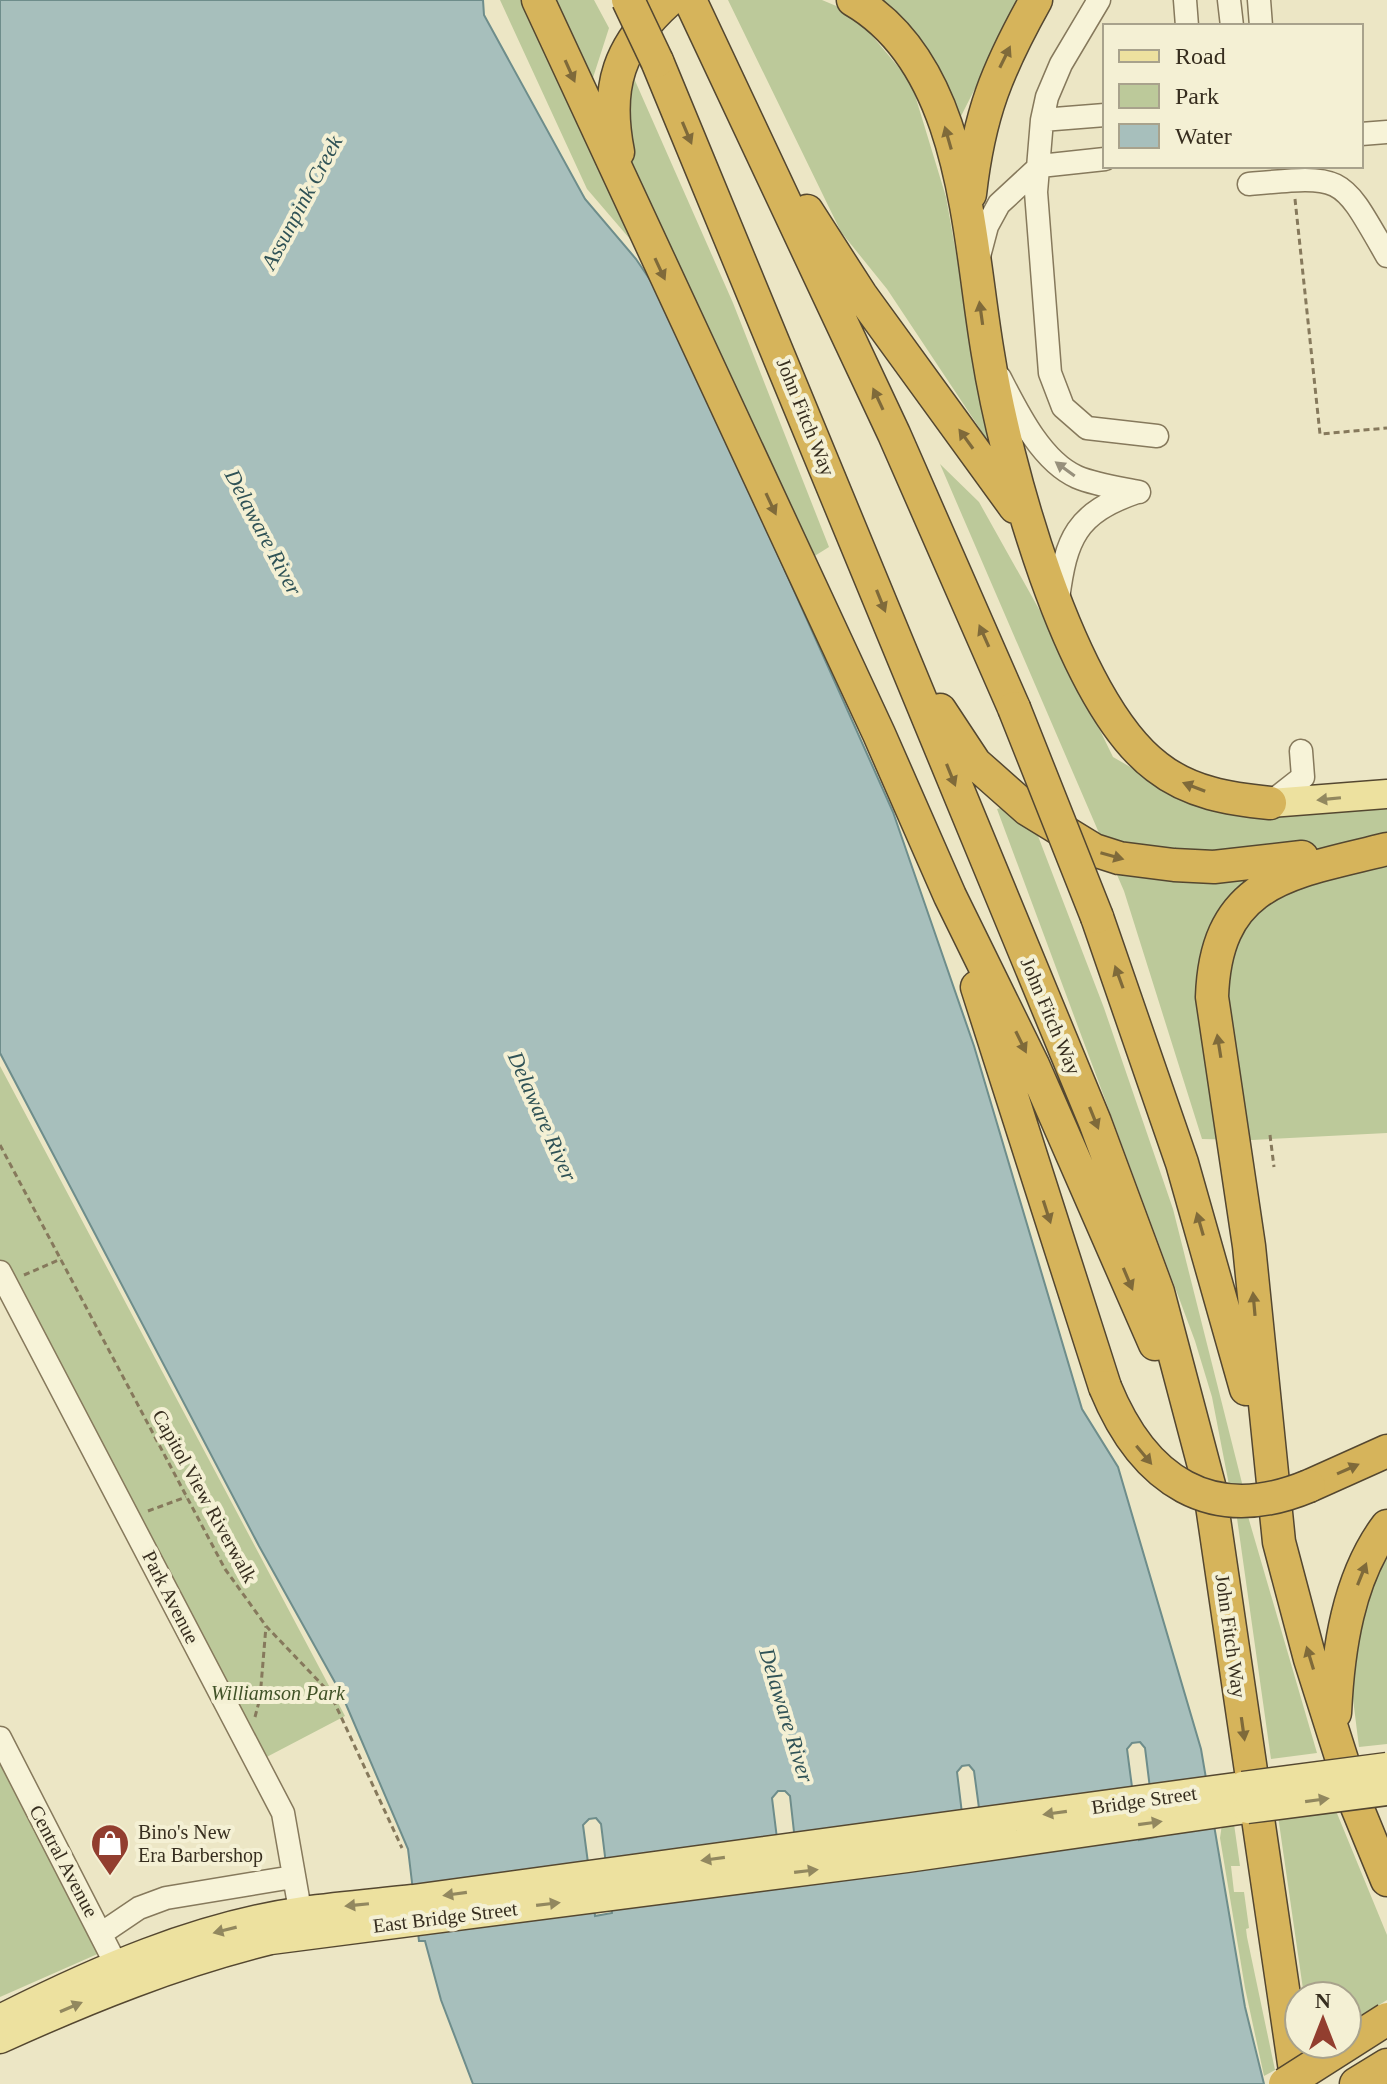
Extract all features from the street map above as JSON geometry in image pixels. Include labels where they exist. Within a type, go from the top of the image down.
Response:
[{"type":"highway","points":[[538,0],[627,198],[879,734],[950,896],[1090,1191],[1152,1336],[1209,1485]]},
{"type":"highway","name":"John Fitch Way","points":[[628,0],[657,61],[1126,1203],[1177,1353],[1209,1485],[1297,2084]]},
{"type":"highway","points":[[627,198],[611,116],[613,93],[624,53],[649,18],[669,0]]},
{"type":"highway","points":[[690,0],[894,434],[1014,708],[1097,917],[1182,1163],[1237,1352],[1298,1616],[1357,1807],[1387,1880]]},
{"type":"highway","points":[[703,0],[725,78],[861,295],[1028,525]]},
{"type":"highway","points":[[853,0],[887,24],[913,53],[926,77],[945,128],[968,214],[988,356],[1008,453],[1028,525],[1077,650],[1117,724],[1146,759],[1197,790],[1233,799],[1270,803]]},
{"type":"highway","points":[[968,214],[974,158],[989,93],[1036,0]]},
{"type":"highway","points":[[901,651],[975,763],[1027,809],[1094,850],[1147,863],[1214,867],[1387,849]]},
{"type":"highway","points":[[1276,1521],[1249,1246],[1212,997],[1212,975],[1223,933],[1248,897],[1284,875],[1387,849]]},
{"type":"highway","points":[[950,896],[1029,1157],[1105,1387],[1140,1451],[1173,1483],[1213,1499],[1247,1502],[1277,1500],[1387,1451]]},
{"type":"highway","points":[[1334,1732],[1337,1671],[1345,1626],[1365,1565],[1387,1526]]},
{"type":"highway","points":[[1285,2084],[1387,2019]]},
{"type":"highway","points":[[1356,2084],[1387,2065]]},
{"type":"main road","points":[[1270,803],[1387,794]]},
{"type":"main road","name":"Bridge Street","points":[[904,1846],[1387,1767]]},
{"type":"main road","name":"Bridge Street","points":[[904,1846],[1387,1791]]},
{"type":"main road","name":"East Bridge Street","points":[[0,2039],[122,1974],[217,1931],[414,1910],[904,1846]]},
{"type":"main road","name":"East Bridge Street","points":[[0,2019],[122,1974]]},
{"type":"street","points":[[1099,0],[1061,64],[1047,97],[1042,120],[1036,192],[1050,373],[1063,407],[1087,428],[1157,436]]},
{"type":"street","points":[[1185,0],[1187,24]]},
{"type":"street","points":[[1229,0],[1232,24]]},
{"type":"street","points":[[1259,0],[1261,24]]},
{"type":"street","points":[[1042,120],[1103,115]]},
{"type":"street","points":[[1363,134],[1387,132]]},
{"type":"street","points":[[975,268],[987,226],[999,204],[1040,166],[1103,159]]},
{"type":"street","points":[[1249,184],[1327,180],[1344,188],[1356,201],[1387,256]]},
{"type":"street","points":[[988,356],[1013,403],[1059,466],[1076,477],[1139,492],[1110,502],[1082,523],[1064,555],[1058,604]]},
{"type":"street","points":[[1270,803],[1303,777],[1301,751]]},
{"type":"street","name":"Park Avenue","points":[[2,1280],[283,1813],[302,1923]]},
{"type":"street","name":"Central Avenue","points":[[0,1738],[122,1974]]},
{"type":"street","points":[[102,1933],[139,1908],[166,1898],[293,1877]]},
{"type":"path","points":[[1276,182],[1278,199],[1294,198],[1320,434],[1387,428]]},
{"type":"path","points":[[1270,1135],[1274,1167]]},
{"type":"path","name":"Capitol View Riverwalk","points":[[0,1145],[225,1569],[266,1626],[330,1693],[402,1848]]},
{"type":"path","points":[[39,1269],[61,1259]]},
{"type":"path","points":[[165,1504],[186,1497]]},
{"type":"path","points":[[247,1741],[260,1698],[266,1626]]},
{"type":"green space","points":[[500,0],[525,0],[636,246],[587,189]]},
{"type":"green space","points":[[550,0],[594,0],[609,28],[590,87]]},
{"type":"green space","points":[[728,0],[822,0],[853,13],[911,82],[946,197],[990,444],[887,289],[841,232]]},
{"type":"green space","points":[[869,0],[1020,0],[958,122],[918,37]]},
{"type":"green space","points":[[629,67],[733,303],[829,547],[813,557],[662,238],[620,132]]},
{"type":"green space","points":[[940,464],[979,502],[1054,636],[1113,757],[1170,790],[1387,803],[1387,1133],[1252,1140],[1202,1139],[1124,891]]},
{"type":"green space","points":[[1000,808],[1038,836],[1104,1008],[1173,1209],[1243,1487],[1229,1485],[1212,1397],[1195,1341],[997,809]]},
{"type":"green space","name":"Williamson Park","points":[[0,1066],[345,1716],[259,1761],[0,1265]]},
{"type":"green space","points":[[1236,1511],[1247,1513],[1317,1753],[1271,1759]]},
{"type":"green space","points":[[1387,1542],[1387,1744],[1359,1747],[1350,1675],[1353,1641]]},
{"type":"green space","points":[[0,1739],[102,1952],[0,1997]]},
{"type":"green space","points":[[1334,1806],[1387,1935],[1387,2000],[1363,2015],[1363,1980],[1302,1980],[1278,1816]]},
{"type":"green space","points":[[1222,1824],[1234,1824],[1240,1866],[1231,1866],[1234,1892],[1244,1892],[1249,1928],[1246,1929],[1247,1937],[1275,2070],[1264,2076],[1245,1988],[1220,1838]]},
{"type":"water","points":[[0,0],[483,0],[484,15],[585,199],[636,259],[665,302],[893,812],[974,1046],[1082,1409],[1118,1467],[1201,1749],[1245,2007],[1264,2084],[473,2084],[441,2000],[425,1941],[419,1941],[408,1849],[342,1695],[259,1546],[0,1053]],"holes":[[[1140,1742],[1145,1748],[1156,1837],[1139,1840],[1127,1749],[1132,1743]],[[969,1765],[974,1771],[986,1860],[968,1863],[957,1772],[962,1766]],[[778,1791],[785,1791],[790,1796],[800,1886],[783,1887],[772,1798]],[[596,1818],[601,1824],[612,1913],[595,1916],[583,1825],[589,1819]]]},
{"type":"place","name":"Bino's New Era Barbershop","points":[[110,1877]]},
{"type":"water label","name":"Assunpink Creek","points":[[301,202]]},
{"type":"water label","name":"Delaware River","points":[[264,532]]},
{"type":"water label","name":"Delaware River","points":[[543,1116]]},
{"type":"water label","name":"Delaware River","points":[[787,1715]]}]
